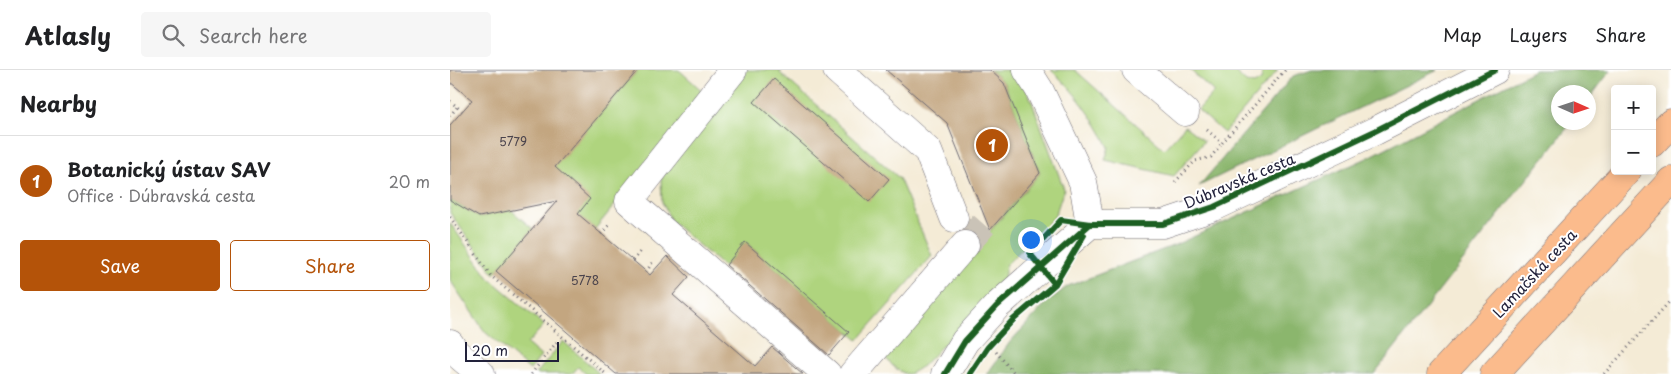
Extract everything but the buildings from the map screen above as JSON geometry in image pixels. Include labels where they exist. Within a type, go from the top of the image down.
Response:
[{"type":"main road","points":[[1656,140],[1671,123]]},
{"type":"main road","name":"Lamačská cesta","points":[[1441,374],[1623,175]]},
{"type":"main road","points":[[1494,374],[1671,181]]},
{"type":"street","points":[[733,70],[629,201],[826,374]]},
{"type":"street","points":[[837,70],[928,151],[954,218]]},
{"type":"street","points":[[944,374],[965,341],[997,306],[1090,224],[1083,182],[1039,89],[1027,70]]},
{"type":"street","points":[[1136,70],[1185,112]]},
{"type":"street","name":"Dúbravská cesta","points":[[1090,224],[1163,224],[1214,207],[1375,131],[1495,70]]},
{"type":"street","points":[[853,374],[965,245]]},
{"type":"street","points":[[450,344],[455,352],[480,374]]},
{"type":"path","points":[[1175,182],[1195,161],[1211,157],[1285,70]]},
{"type":"path","points":[[450,101],[462,111]]},
{"type":"path","points":[[450,116],[457,107]]},
{"type":"path","points":[[1185,112],[1222,143]]},
{"type":"path","points":[[450,217],[491,276],[606,374]]},
{"type":"path","points":[[1604,374],[1671,300]]},
{"type":"path","points":[[531,374],[557,342]]},
{"type":"path","points":[[1001,356],[1015,374]]},
{"type":"green space","points":[[638,70],[679,70],[706,94],[595,229],[548,189],[554,167]]},
{"type":"green space","points":[[747,70],[782,70],[780,73],[899,178],[932,256],[858,340],[746,243],[724,267],[671,221],[662,202],[661,180],[671,162]]},
{"type":"green space","points":[[990,70],[1013,70],[1029,94],[1064,189],[1055,216],[1006,265],[1004,280],[923,366],[908,374],[894,367],[884,354],[1040,173],[1004,83]]},
{"type":"green space","points":[[1051,70],[1075,70],[1164,149],[1185,126],[1204,141],[1174,176],[1105,160],[1109,147],[1097,126],[1076,96]]},
{"type":"green space","points":[[1190,70],[1233,70],[1246,82],[1254,84],[1261,80],[1263,70],[1278,70],[1224,133],[1198,110],[1214,92]]},
{"type":"green space","points":[[1312,70],[1438,70],[1199,186],[1293,76]]},
{"type":"green space","points":[[1535,70],[1611,70],[1596,90],[1596,85],[1551,85],[1551,130],[1566,130],[1374,374],[987,374],[1010,342],[1048,301],[1068,286],[1175,245],[1367,158]]},
{"type":"green space","points":[[481,184],[533,229],[494,274],[450,213],[450,200],[479,217],[489,215],[491,209]]},
{"type":"green space","points":[[450,223],[489,278],[544,325],[527,344],[541,356],[530,370],[485,332],[450,280]]},
{"type":"green space","points":[[563,341],[600,374],[586,374],[578,367],[572,374],[536,374]]},
{"type":"tunnel","points":[[965,245],[986,221]]},
{"type":"cycle path","points":[[1055,284],[1030,254],[1061,220],[1090,224],[1163,224],[1214,207],[1375,131],[1495,70]]},
{"type":"cycle path","points":[[945,374],[965,341],[997,306],[1090,224]]},
{"type":"cycle path","points":[[970,374],[988,347],[1013,320],[1055,284],[1084,235]]},
{"type":"place","name":"Botanický ústav SAV","points":[[992,145]]}]
